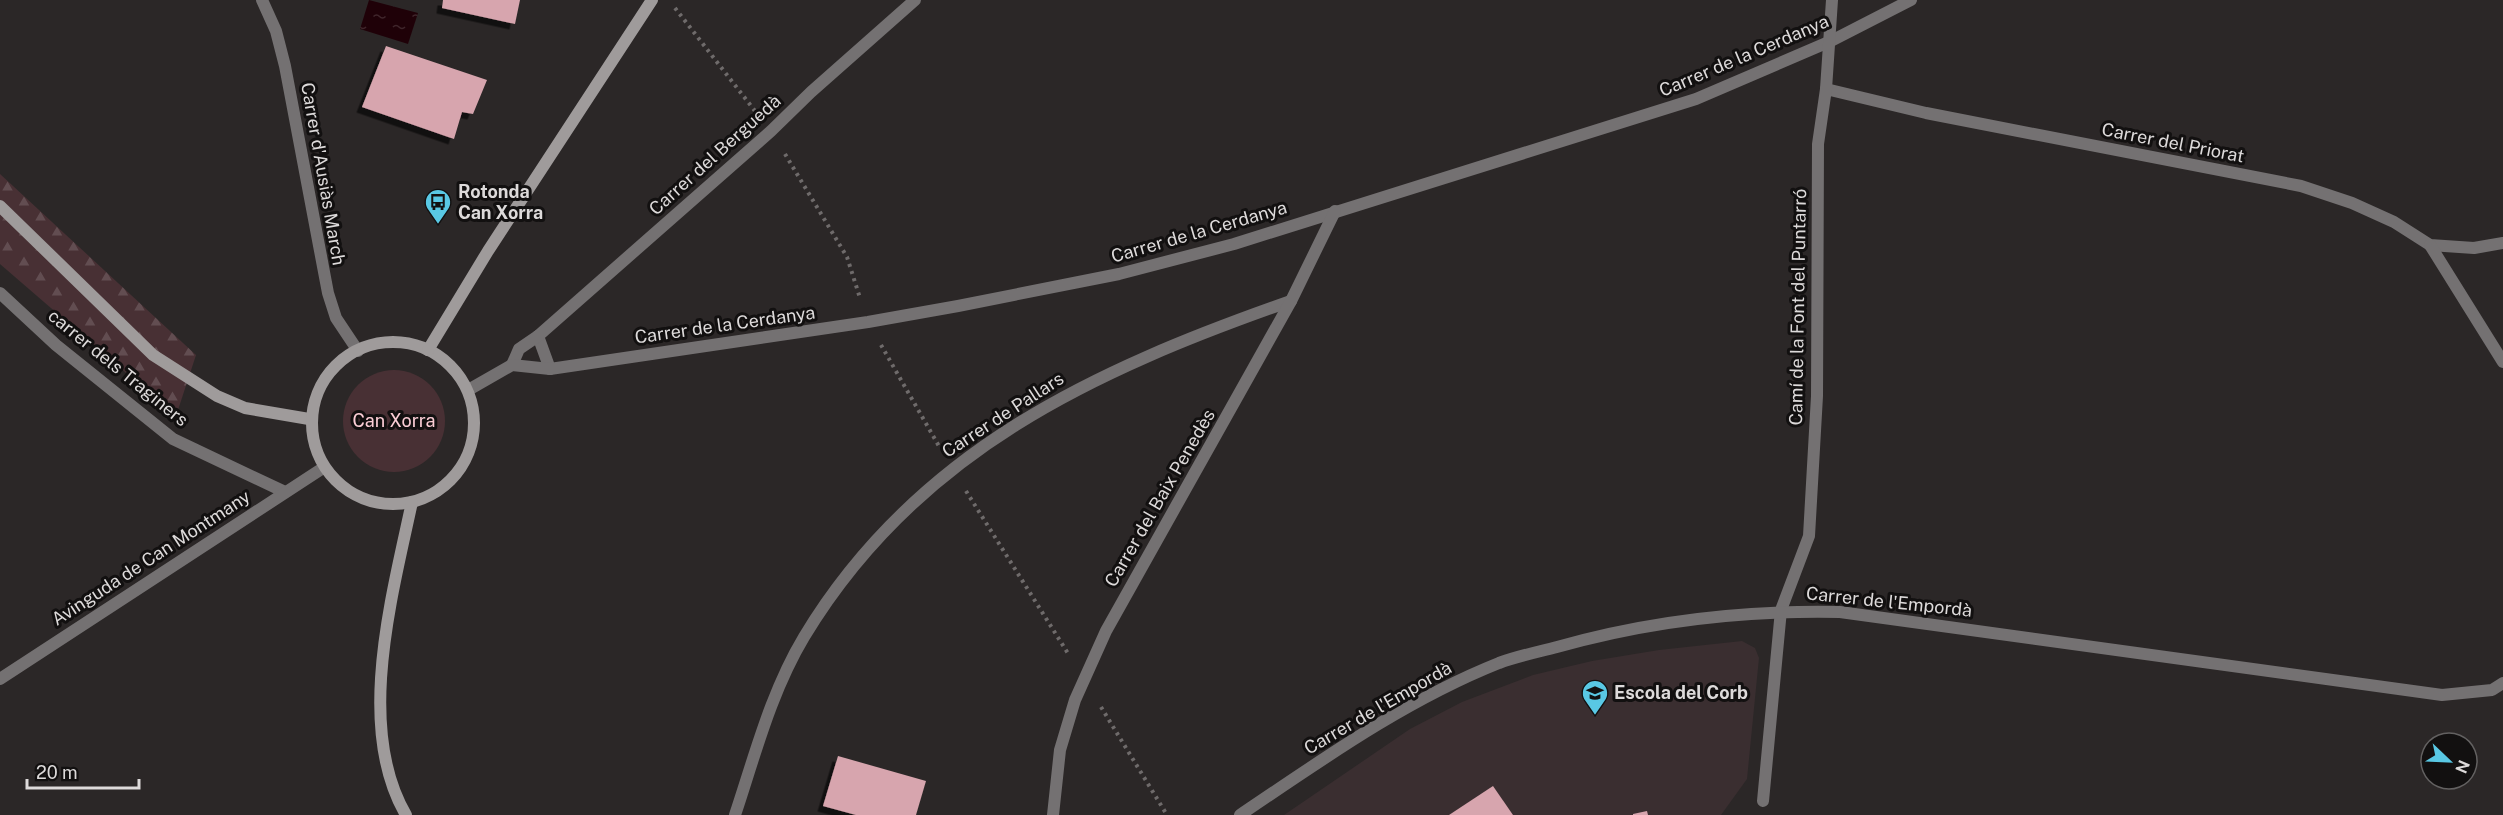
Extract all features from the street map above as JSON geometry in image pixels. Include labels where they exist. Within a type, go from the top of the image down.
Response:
[{"type":"street","name":"Carrer d'Ausiàs March","points":[[262,0],[276,31],[285,66],[328,293],[336,318],[358,351]]},
{"type":"street","points":[[428,350],[488,251],[652,0]]},
{"type":"street","name":"Carrer del Berguedà","points":[[512,365],[519,349],[538,336],[771,132],[811,92],[915,0]]},
{"type":"street","name":"Camí de la Font del Puntarró","points":[[1763,801],[1780,610],[1809,536],[1817,396],[1818,144],[1831,41],[1832,0]]},
{"type":"street","name":"Carrer de la Cerdanya","points":[[512,365],[550,369],[868,322],[1119,274],[1234,244],[1696,99],[1831,41],[1911,0]]},
{"type":"street","name":"Carrer del Priorat","points":[[1826,89],[1926,113],[2301,186],[2352,203],[2394,222],[2430,245],[2474,248],[2503,243]]},
{"type":"street","points":[[0,206],[153,355],[217,396],[245,408],[309,419]]},
{"type":"street","name":"Carrer del Baix Penedès","points":[[1053,815],[1060,750],[1075,700],[1106,631],[1156,538],[1291,301],[1335,211]]},
{"type":"street","points":[[2430,245],[2503,362]]},
{"type":"street","name":"carrer dels Traginers","points":[[0,293],[56,345],[173,439],[285,492]]},
{"type":"street","name":"Carrer de Pallars","points":[[735,815],[769,711],[804,638],[860,557],[951,468],[1046,405],[1128,363],[1291,301]]},
{"type":"street","points":[[538,336],[550,369]]},
{"type":"street","points":[[380,344],[405,344],[428,350],[453,367],[470,389],[476,409],[475,436],[467,457],[451,480],[431,496],[412,502],[389,503],[364,498],[340,483],[323,468],[312,445],[309,419],[323,378],[337,362],[358,351],[380,344]]},
{"type":"street","points":[[470,389],[512,365]]},
{"type":"street","name":"Avinguda de Can Montmany","points":[[0,679],[323,468]]},
{"type":"street","points":[[406,815],[394,794],[386,768],[382,737],[382,675],[393,595],[412,502]]},
{"type":"street","name":"Carrer de l'Empordà","points":[[1240,815],[1352,740],[1434,693],[1501,662],[1610,632],[1710,617],[1780,610],[1840,612],[2442,695],[2492,690],[2503,683]]},
{"type":"path","points":[[669,0],[771,132],[847,257],[868,322],[951,468],[1167,815]]},
{"type":"shaded area","name":"Escola del Corb","points":[[1742,641],[1755,648],[1759,658],[1747,779],[1721,815],[1284,815],[1410,729],[1462,702],[1533,675],[1592,661],[1659,650]]},
{"type":"green space","points":[[0,174],[196,355],[176,416],[0,264]]},
{"type":"green space","name":"Can Xorra","points":[[394,370],[413,374],[430,385],[441,402],[445,421],[441,440],[430,457],[413,468],[394,472],[375,468],[358,457],[347,440],[343,421],[347,402],[358,385],[375,374]]},
{"type":"water","points":[[369,0],[418,13],[408,44],[360,29]]},
{"type":"building","points":[[443,0],[520,0],[515,24],[442,8]]},
{"type":"building","points":[[386,46],[487,80],[473,114],[462,112],[454,139],[362,107]]},
{"type":"building","points":[[838,756],[926,781],[916,815],[856,815],[823,806]]},
{"type":"building","points":[[1493,786],[1513,815],[1449,815]]},
{"type":"building","points":[[1647,811],[1648,815],[1633,815],[1633,814]]},
{"type":"place","name":"Rotonda Can Xorra","points":[[438,225]]},
{"type":"place","name":"Escola del Corb","points":[[1595,716]]}]
